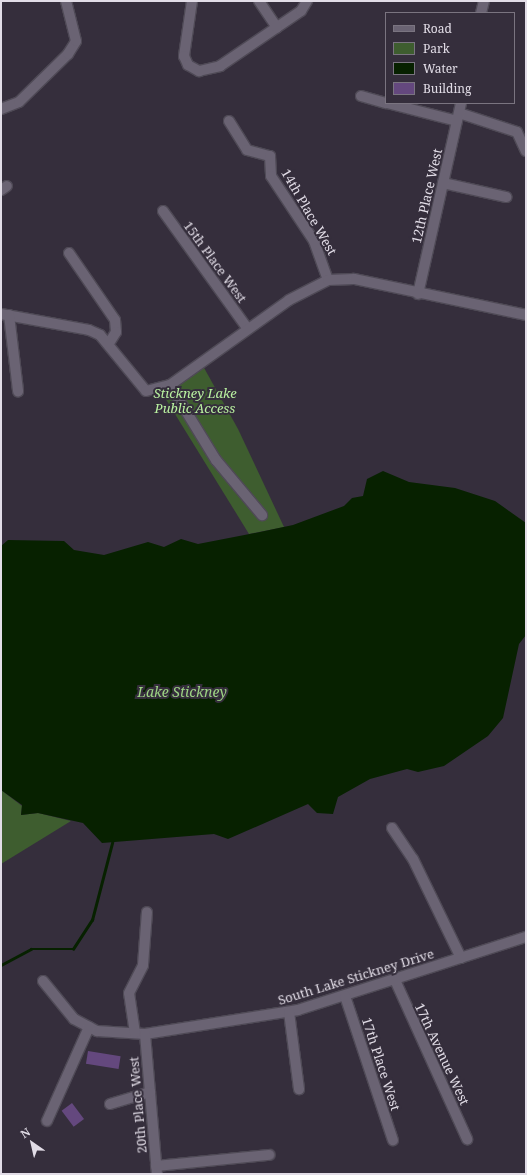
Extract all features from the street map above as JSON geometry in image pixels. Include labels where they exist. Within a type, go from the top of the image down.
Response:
[{"type":"street","points":[[1,109],[19,102],[68,54],[76,41],[66,1]]},
{"type":"street","points":[[192,1],[184,56],[192,69],[220,66],[301,11],[307,1]]},
{"type":"street","points":[[259,1],[277,28]]},
{"type":"street","points":[[481,12],[484,1]]},
{"type":"street","points":[[361,96],[385,103]]},
{"type":"street","points":[[394,104],[459,112],[521,131],[526,151]]},
{"type":"street","name":"12th Place West","points":[[418,294],[459,112]]},
{"type":"street","name":"14th Place West","points":[[229,121],[247,150],[270,156],[271,176],[317,247],[328,280]]},
{"type":"street","points":[[443,183],[506,197]]},
{"type":"street","name":"15th Place West","points":[[163,211],[247,328]]},
{"type":"street","points":[[69,253],[115,320],[116,332],[109,343]]},
{"type":"street","points":[[18,392],[5,315],[89,330],[109,343],[139,386],[146,391],[170,386],[247,328],[289,300],[328,280],[354,279],[418,294],[526,315]]},
{"type":"street","points":[[170,386],[216,460],[262,515]]},
{"type":"street","points":[[392,828],[413,859],[461,958]]},
{"type":"street","name":"20th Place West","points":[[147,912],[143,965],[129,993],[140,1034],[150,1092],[157,1170]]},
{"type":"street","name":"South Lake Stickney Drive","points":[[43,981],[74,1019],[97,1031],[140,1034],[289,1012],[346,996],[526,937]]},
{"type":"street","name":"17th Avenue West","points":[[395,980],[467,1139]]},
{"type":"street","name":"17th Place West","points":[[346,996],[393,1140]]},
{"type":"street","points":[[289,1012],[299,1088]]},
{"type":"street","points":[[47,1121],[89,1027]]},
{"type":"street","points":[[110,1104],[150,1092]]},
{"type":"street","points":[[157,1170],[269,1156]]},
{"type":"green space","name":"Stickney Lake Public Access","points":[[203,366],[238,429],[284,527],[249,534],[162,393]]},
{"type":"green space","points":[[1,790],[22,806],[21,815],[38,813],[71,821],[1,864]]},
{"type":"water","name":"Lake Stickney","points":[[383,471],[409,482],[455,488],[495,501],[526,523],[526,635],[519,644],[503,718],[488,736],[444,766],[418,772],[407,769],[370,779],[338,797],[333,814],[317,813],[308,804],[228,839],[214,834],[102,843],[83,823],[38,813],[21,815],[22,805],[1,790],[1,546],[8,540],[64,541],[74,550],[104,555],[148,542],[164,547],[181,539],[198,544],[260,532],[293,525],[344,506],[352,498],[363,496],[367,479]]},
{"type":"building","points":[[88,1051],[121,1056],[119,1069],[86,1064]]},
{"type":"building","points":[[72,1103],[84,1119],[74,1127],[62,1111]]},
{"type":"waterway","points":[[1,965],[31,949],[73,949],[92,920],[112,843]]}]
